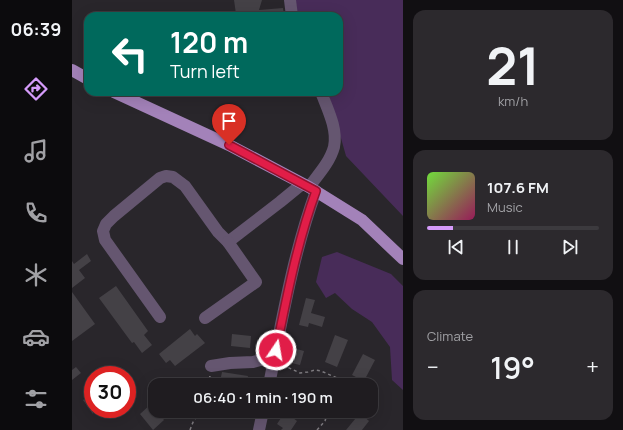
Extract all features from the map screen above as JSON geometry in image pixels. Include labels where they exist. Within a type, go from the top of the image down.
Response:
[{"type":"main road","points":[[72,70],[84,77]]},
{"type":"main road","points":[[72,78],[84,82]]},
{"type":"main road","points":[[123,96],[229,145],[309,187],[362,220],[403,259]]},
{"type":"street","points":[[290,0],[292,12]]},
{"type":"street","points":[[228,242],[309,187],[322,170],[334,147],[335,140],[333,125],[322,96]]},
{"type":"street","points":[[160,316],[105,240],[104,231],[106,224],[160,178],[166,176],[173,177],[185,186],[218,232],[228,242],[256,282],[205,318]]},
{"type":"street","points":[[270,378],[295,260],[308,214],[309,187]]},
{"type":"street","points":[[211,366],[258,361],[275,356]]},
{"type":"street","points":[[259,430],[262,418]]},
{"type":"path","points":[[275,356],[300,373],[315,370],[321,371],[335,378]]},
{"type":"path","points":[[190,430],[194,418]]},
{"type":"path","points":[[317,430],[326,418]]},
{"type":"shaded area","points":[[295,0],[403,0],[403,216],[346,156],[329,96],[343,96],[343,12],[297,12]]},
{"type":"shaded area","points":[[337,252],[391,274],[403,286],[403,390],[392,380],[390,347],[372,322],[352,309],[335,293],[326,298],[316,282],[322,257]]},
{"type":"building","points":[[234,0],[262,0],[259,10],[283,8],[284,12],[250,12],[236,12]]},
{"type":"building","points":[[87,254],[91,261],[79,270],[85,278],[72,288],[72,261],[74,264]]},
{"type":"building","points":[[116,286],[148,331],[144,335],[152,345],[142,353],[134,342],[132,343],[99,298]]},
{"type":"building","points":[[72,292],[95,324],[72,341]]},
{"type":"building","points":[[306,298],[315,300],[311,313],[325,317],[322,327],[309,323],[308,327],[299,325]]},
{"type":"building","points":[[190,329],[195,336],[197,334],[205,343],[175,366],[170,360],[166,363],[159,354]]},
{"type":"building","points":[[232,334],[251,336],[250,348],[231,346]]},
{"type":"building","points":[[335,335],[348,340],[337,367],[325,362]]},
{"type":"building","points":[[285,344],[289,345],[289,347],[304,351],[300,365],[287,362],[289,357],[282,355]]},
{"type":"building","points":[[363,354],[375,360],[366,378],[358,378],[352,375]]},
{"type":"building","points":[[76,367],[81,373],[72,380],[72,370]]},
{"type":"building","points":[[222,372],[248,376],[248,378],[221,378]]},
{"type":"building","points":[[148,407],[148,418],[162,418],[164,420],[153,430],[140,414]]},
{"type":"building","points":[[281,418],[293,418],[297,421],[291,430],[281,430],[283,428],[277,424]]},
{"type":"building","points":[[356,418],[366,418],[369,421],[362,430],[346,430]]},
{"type":"route","points":[[229,145],[316,191],[295,260],[276,350]]}]
